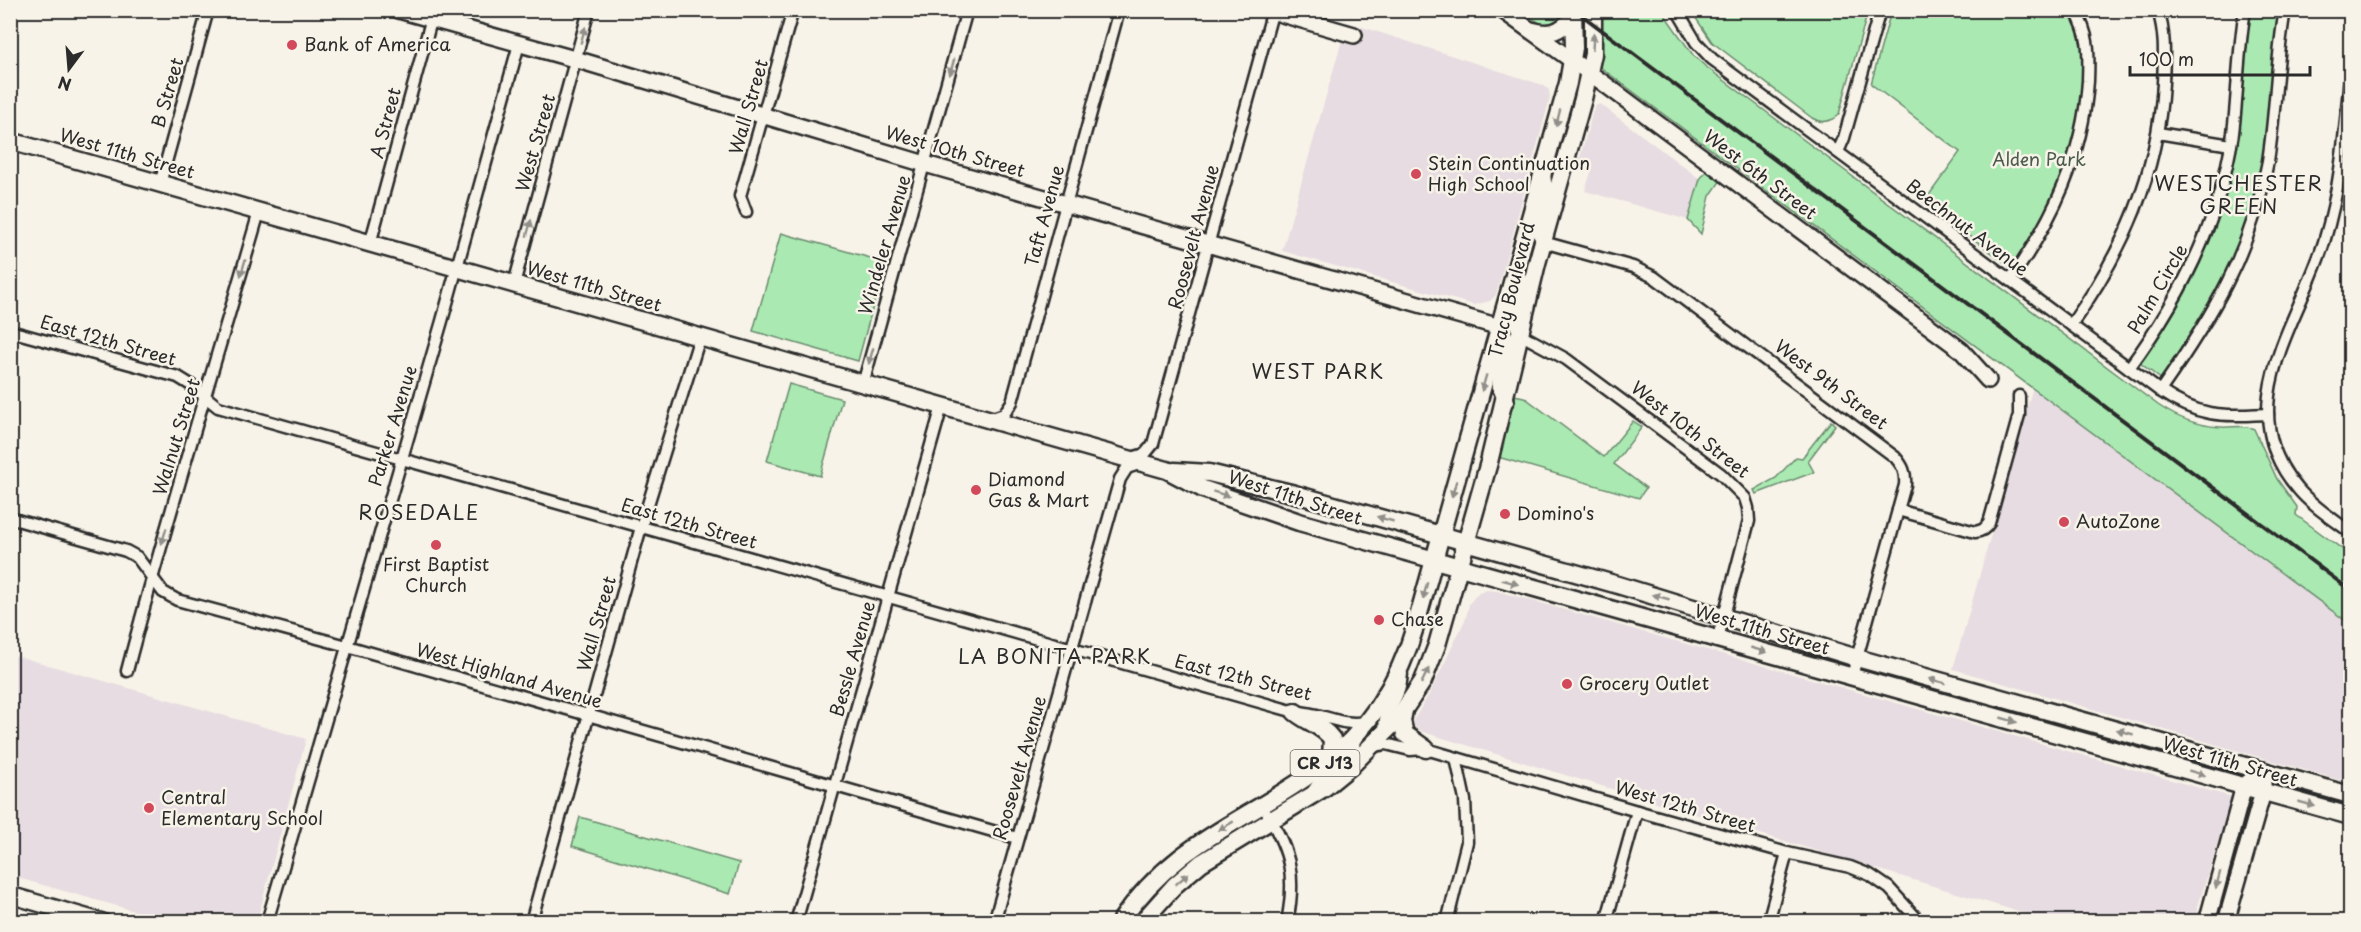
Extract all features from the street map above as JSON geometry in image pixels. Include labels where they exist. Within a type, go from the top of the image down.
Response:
[{"type":"main road","name":"Tracy Boulevard","points":[[1459,567],[1506,400],[1543,242],[1589,73],[1594,45],[1593,10]]},
{"type":"main road","name":"Tracy Boulevard","points":[[1441,535],[1545,168],[1572,62],[1573,14]]},
{"type":"main road","name":"West 11th Street","points":[[10,141],[1167,470],[1203,489],[1287,518],[2350,816]]},
{"type":"main road","name":"West 11th Street","points":[[1167,470],[1209,473],[1241,480],[1672,601],[1857,658],[2350,795]]},
{"type":"main road","name":"CR J13","points":[[1120,921],[1144,890],[1179,856],[1262,805],[1330,759],[1352,729],[1368,721],[1388,692],[1404,662],[1441,535]]},
{"type":"main road","name":"CR J13","points":[[1142,921],[1163,896],[1187,874],[1215,854],[1338,778],[1372,747],[1389,739],[1423,681],[1433,657],[1459,567]]},
{"type":"main road","points":[[1404,710],[1402,721],[1405,734],[1425,749]]},
{"type":"main road","points":[[1295,712],[1303,719],[1325,730],[1332,738],[1330,759]]},
{"type":"street","name":"B Street","points":[[160,184],[208,10]]},
{"type":"street","name":"West 10th Street","points":[[399,10],[432,15],[519,44],[925,164],[1500,327]]},
{"type":"street","name":"West Street","points":[[514,284],[589,10]]},
{"type":"street","name":"Wall Street","points":[[746,212],[741,196],[793,10]]},
{"type":"street","name":"Windeler Avenue","points":[[863,384],[967,10]]},
{"type":"street","name":"Taft Avenue","points":[[989,419],[1004,414],[1012,402],[1119,10]]},
{"type":"street","name":"West 6th Street","points":[[1502,10],[1961,350],[1988,380]]},
{"type":"street","name":"Beechnut Avenue","points":[[1677,10],[1696,42],[1712,59],[2160,392],[2199,412],[2224,416],[2268,414]]},
{"type":"street","points":[[1838,152],[1880,10]]},
{"type":"street","points":[[2010,280],[2049,219],[2063,189],[2079,143],[2086,102],[2089,53],[2087,34],[2075,10]]},
{"type":"street","points":[[2071,325],[2124,238],[2146,182],[2158,132],[2165,46],[2158,10]]},
{"type":"street","name":"Palm Circle","points":[[2129,368],[2157,330],[2187,278],[2215,208],[2231,145],[2245,10]]},
{"type":"street","points":[[2160,392],[2214,310],[2245,244],[2267,163],[2285,10]]},
{"type":"street","points":[[1272,11],[1354,35]]},
{"type":"street","name":"Roosevelt Avenue","points":[[994,921],[1120,479],[1127,468],[1154,444],[1272,11]]},
{"type":"street","points":[[1527,29],[1551,33],[1561,30],[1573,14]]},
{"type":"street","name":"A Street","points":[[370,244],[432,15]]},
{"type":"street","name":"Parker Avenue","points":[[267,921],[519,44]]},
{"type":"street","points":[[2350,76],[2346,132],[2334,205],[2314,271],[2272,369],[2268,397],[2268,414],[2280,462],[2298,489],[2350,532]]},
{"type":"street","points":[[2158,132],[2231,145]]},
{"type":"street","points":[[1543,242],[1537,233],[1547,191],[1545,168]]},
{"type":"street","name":"Walnut Street","points":[[127,671],[152,576],[259,212]]},
{"type":"street","name":"West 9th Street","points":[[1543,242],[1633,267],[1654,276],[1895,457],[1902,465],[1906,476],[1898,510],[1852,676]]},
{"type":"street","points":[[1517,267],[1522,281],[1513,322],[1520,334]]},
{"type":"street","points":[[1500,327],[1506,338],[1500,387],[1506,400]]},
{"type":"street","name":"East 12th Street","points":[[10,331],[177,377],[191,385],[218,407],[1295,712],[1309,711],[1352,729]]},
{"type":"street","name":"West 10th Street","points":[[1520,334],[1566,359],[1721,474],[1744,498],[1749,521],[1718,638]]},
{"type":"street","name":"Wall Street","points":[[531,921],[641,528],[700,337]]},
{"type":"street","points":[[1898,510],[1975,532],[1986,528],[2019,415],[2019,396]]},
{"type":"street","name":"Bessle Avenue","points":[[796,921],[942,406]]},
{"type":"street","name":"West Highland Avenue","points":[[10,518],[126,551],[137,557],[163,592],[177,600],[347,646],[1017,838]]},
{"type":"street","points":[[1404,662],[1398,693],[1384,717],[1389,739],[1410,750],[1425,749]]},
{"type":"street","points":[[1309,797],[1319,780],[1354,749],[1352,729]]},
{"type":"street","name":"West 12th Street","points":[[1425,749],[1787,853],[1850,867],[1870,875],[1889,888],[1920,921]]},
{"type":"street","points":[[1447,921],[1467,842],[1465,800],[1456,758]]},
{"type":"street","points":[[2207,921],[2244,786],[2263,770]]},
{"type":"street","points":[[2226,921],[2263,792],[2263,770]]},
{"type":"street","points":[[1262,805],[1289,857],[1292,897],[1287,921]]},
{"type":"street","points":[[1606,921],[1637,811]]},
{"type":"street","points":[[1768,921],[1787,853]]},
{"type":"street","points":[[10,895],[103,921]]},
{"type":"shaded area","name":"Stein Continuation High School","points":[[1347,22],[1543,85],[1549,90],[1550,98],[1496,295],[1490,301],[1474,305],[1282,251]]},
{"type":"shaded area","points":[[1600,104],[1700,179],[1688,220],[1585,191],[1593,166],[1579,161],[1593,111],[1595,106]]},
{"type":"shaded area","points":[[2033,387],[2350,624],[2350,783],[1953,669]]},
{"type":"shaded area","points":[[1487,590],[2232,797],[2198,906],[2198,921],[2049,921],[1423,732],[1415,727],[1413,721],[1431,691],[1466,618],[1469,604],[1477,594]]},
{"type":"shaded area","name":"Central Elementary School","points":[[10,654],[306,739],[257,921],[170,921],[11,876]]},
{"type":"green space","points":[[1564,10],[1560,21],[1545,26],[1520,11]]},
{"type":"green space","points":[[1600,11],[1662,11],[1693,55],[1705,66],[2158,405],[2196,423],[2254,429],[2277,479],[2297,507],[2296,515],[2350,555],[2350,624],[1599,66]]},
{"type":"green space","points":[[1691,11],[1868,11],[1839,114],[1826,121],[1812,118],[1712,42]]},
{"type":"green space","name":"Alden Park","points":[[1891,11],[2069,11],[2077,25],[2083,46],[2083,70],[2079,107],[2069,156],[2051,202],[2012,268],[1924,202],[1960,152],[1871,84]]},
{"type":"green space","points":[[2251,11],[2279,11],[2266,138],[2259,178],[2232,264],[2201,323],[2162,380],[2140,363],[2175,312],[2190,285],[2224,199],[2238,138]]},
{"type":"green space","points":[[1707,170],[1721,180],[1710,196],[1701,234],[1688,220],[1700,179]]},
{"type":"green space","points":[[781,233],[885,262],[858,361],[753,331]]},
{"type":"green space","points":[[789,384],[842,399],[820,476],[767,461]]},
{"type":"green space","points":[[1514,395],[1524,397],[1604,457],[1633,421],[1642,427],[1614,464],[1646,488],[1639,498],[1498,457]]},
{"type":"green space","points":[[1831,421],[1835,425],[1808,461],[1814,472],[1756,494],[1754,490],[1776,478],[1796,457],[1802,458]]},
{"type":"green space","points":[[580,817],[739,863],[730,894],[572,846]]},
{"type":"railway","points":[[1575,10],[2350,590]]},
{"type":"place","name":"Bank of America","points":[[292,45]]},
{"type":"place","name":"Stein Continuation High School","points":[[1416,174]]},
{"type":"place","name":"Diamond Gas & Mart","points":[[976,490]]},
{"type":"place","name":"Domino's","points":[[1505,514]]},
{"type":"place","name":"AutoZone","points":[[2064,522]]},
{"type":"place","name":"First Baptist Church","points":[[436,545]]},
{"type":"place","name":"Chase","points":[[1379,620]]},
{"type":"place","name":"Grocery Outlet","points":[[1567,684]]},
{"type":"place","name":"Central Elementary School","points":[[149,808]]},
{"type":"district","name":"WESTCHESTER GREEN","points":[[2239,196]]},
{"type":"district","name":"WEST PARK","points":[[1318,372]]},
{"type":"district","name":"ROSEDALE","points":[[419,513]]},
{"type":"district","name":"LA BONITA PARK","points":[[1055,657]]}]
